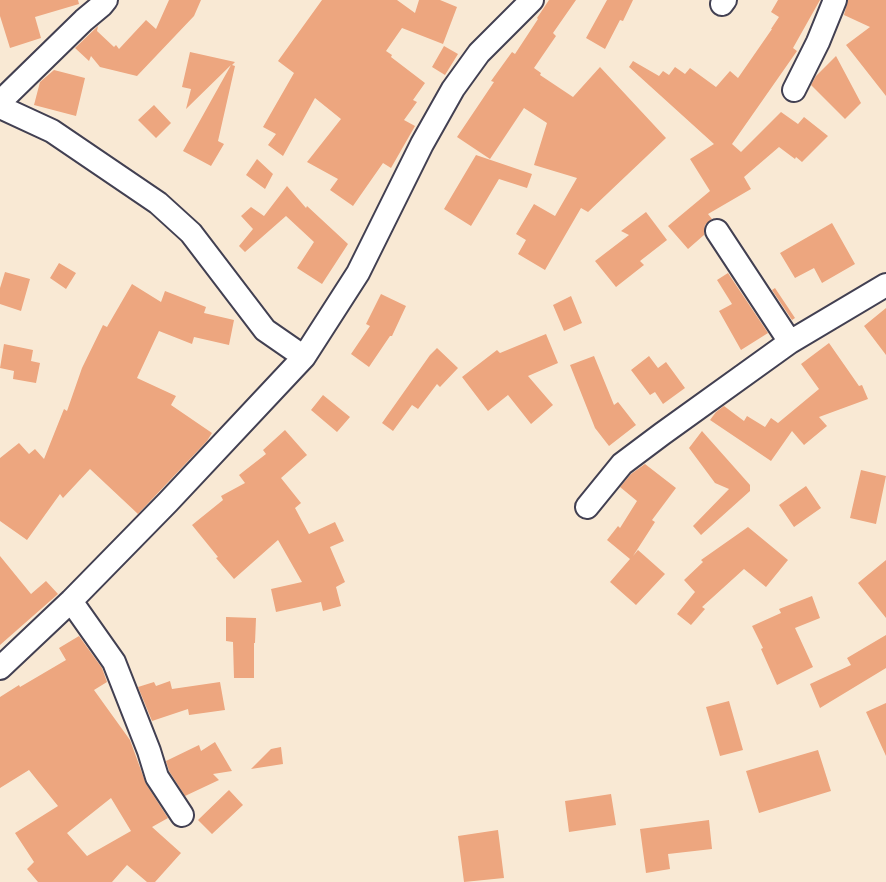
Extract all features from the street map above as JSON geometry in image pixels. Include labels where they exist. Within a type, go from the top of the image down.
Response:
[{"type":"street","points":[[106,0],[0,104],[52,131],[158,203],[191,233],[265,330],[304,357]]},
{"type":"street","points":[[0,669],[71,601],[168,502],[304,357],[358,273],[422,144],[453,89],[480,53],[532,0]]},
{"type":"street","points":[[794,90],[818,42],[835,0]]},
{"type":"street","points":[[717,231],[790,342]]},
{"type":"street","points":[[587,507],[622,464],[790,342],[886,285]]},
{"type":"street","points":[[71,601],[114,662],[157,777],[182,816]]},
{"type":"building","points":[[0,0],[78,0],[79,4],[35,17],[41,38],[10,48],[0,16]]},
{"type":"building","points":[[169,0],[201,0],[194,16],[137,76],[100,67],[91,56],[89,61],[75,48],[98,26],[97,31],[119,49],[146,20],[156,29]]},
{"type":"building","points":[[322,0],[397,0],[415,13],[419,0],[440,0],[457,7],[443,44],[402,28],[386,51],[425,83],[413,100],[417,102],[404,120],[415,126],[391,168],[383,163],[353,206],[330,190],[338,179],[307,162],[341,119],[315,98],[283,156],[268,145],[276,134],[263,127],[294,73],[278,61]]},
{"type":"building","points":[[549,0],[576,0],[553,33],[556,36],[534,68],[541,73],[540,75],[573,97],[600,67],[666,138],[588,212],[581,208],[545,270],[518,254],[526,240],[516,234],[534,204],[555,216],[577,178],[534,165],[547,123],[524,108],[490,159],[457,137],[494,82],[491,81],[512,52],[515,54]]},
{"type":"building","points":[[607,0],[633,0],[605,49],[586,38]]},
{"type":"building","points":[[778,0],[820,0],[793,48],[797,51],[732,144],[741,152],[781,112],[798,124],[804,117],[828,136],[802,162],[779,147],[744,177],[751,189],[708,214],[712,219],[705,225],[704,235],[688,249],[668,226],[710,191],[690,159],[714,144],[629,67],[633,61],[659,76],[663,71],[669,75],[675,67],[685,74],[690,68],[716,87],[730,71],[738,78],[779,17],[771,12]]},
{"type":"building","points":[[848,0],[886,0],[886,96],[846,45],[870,27],[844,15]]},
{"type":"building","points":[[444,46],[458,54],[445,75],[432,67]]},
{"type":"building","points":[[190,52],[235,62],[232,65],[235,66],[218,141],[224,144],[211,166],[183,151],[231,65],[186,109],[191,89],[182,87]]},
{"type":"building","points":[[836,56],[861,103],[845,119],[811,85],[816,76]]},
{"type":"building","points":[[54,70],[85,78],[76,116],[34,105],[40,82]]},
{"type":"building","points":[[154,105],[171,123],[156,138],[138,120]]},
{"type":"building","points":[[476,155],[532,174],[527,188],[499,179],[471,226],[444,209]]},
{"type":"building","points":[[257,159],[273,174],[265,189],[246,175]]},
{"type":"building","points":[[287,186],[306,208],[307,206],[348,244],[322,284],[297,268],[314,242],[286,216],[245,252],[239,246],[253,229],[241,216],[251,207],[264,216]]},
{"type":"building","points":[[646,212],[667,240],[640,261],[644,265],[616,287],[595,261],[629,235],[621,231]]},
{"type":"building","points":[[832,223],[855,264],[822,283],[814,268],[795,278],[780,253]]},
{"type":"building","points":[[59,263],[76,273],[66,289],[50,278]]},
{"type":"building","points":[[5,272],[30,279],[21,311],[0,304],[0,288]]},
{"type":"building","points":[[728,273],[768,333],[741,350],[719,311],[732,304],[717,280]]},
{"type":"building","points":[[132,284],[161,302],[165,291],[206,307],[204,313],[234,320],[229,345],[194,337],[192,344],[159,331],[137,378],[176,396],[171,405],[212,433],[138,514],[90,469],[63,498],[60,494],[27,540],[0,521],[0,458],[19,443],[29,454],[35,449],[44,459],[64,409],[67,411],[82,368],[103,325],[107,327]]},
{"type":"building","points":[[775,288],[795,318],[792,320],[772,290]]},
{"type":"building","points":[[381,294],[406,306],[392,336],[369,367],[351,354],[370,326],[366,324]]},
{"type":"building","points":[[571,296],[582,323],[564,331],[553,305]]},
{"type":"building","points":[[886,308],[886,355],[864,326]]},
{"type":"building","points":[[546,334],[558,363],[528,376],[553,405],[531,424],[508,395],[488,411],[462,377],[497,350],[500,353]]},
{"type":"building","points":[[829,343],[859,386],[862,385],[868,399],[819,417],[827,426],[804,445],[792,431],[771,461],[710,420],[724,406],[744,421],[747,416],[765,427],[771,418],[778,423],[819,389],[801,364]]},
{"type":"building","points":[[4,344],[33,350],[31,361],[40,363],[36,383],[13,379],[14,371],[0,368]]},
{"type":"building","points":[[437,348],[458,368],[440,387],[437,384],[418,409],[412,405],[393,431],[382,423]]},
{"type":"building","points":[[594,356],[614,405],[618,402],[636,425],[609,446],[595,428],[570,365]]},
{"type":"building","points":[[649,356],[658,368],[666,362],[685,388],[663,404],[655,392],[650,395],[631,370]]},
{"type":"building","points":[[323,395],[350,417],[337,432],[311,410]]},
{"type":"building","points":[[285,430],[307,455],[281,478],[301,503],[295,508],[309,534],[335,522],[344,541],[330,547],[345,582],[336,587],[341,606],[323,611],[321,602],[276,612],[271,589],[302,582],[278,540],[234,579],[192,525],[223,500],[221,496],[245,483],[239,475],[266,454],[263,450]]},
{"type":"building","points":[[702,431],[750,485],[750,491],[701,535],[693,526],[729,489],[715,483],[689,448]]},
{"type":"building","points":[[645,464],[676,488],[652,520],[655,522],[633,556],[638,550],[665,574],[636,605],[610,582],[630,559],[607,540],[618,526],[620,528],[637,501],[620,487],[631,474]]},
{"type":"building","points":[[861,470],[886,476],[876,524],[850,518]]},
{"type":"building","points":[[806,486],[821,508],[794,527],[779,505]]},
{"type":"building","points":[[748,527],[788,560],[766,587],[744,569],[702,607],[705,609],[691,625],[677,614],[695,592],[684,580],[703,562],[701,560]]},
{"type":"building","points":[[0,556],[31,594],[46,581],[58,594],[0,645]]},
{"type":"building","points":[[886,560],[886,618],[858,583]]},
{"type":"building","points":[[812,596],[820,618],[795,628],[813,667],[777,685],[752,626],[781,613],[779,609]]},
{"type":"building","points":[[226,617],[256,618],[254,678],[234,678],[233,642],[226,641]]},
{"type":"building","points":[[886,635],[886,668],[820,708],[810,684],[851,665],[847,658]]},
{"type":"building","points":[[79,636],[102,668],[107,682],[94,690],[130,740],[146,784],[168,818],[152,827],[181,853],[155,882],[147,882],[127,865],[112,882],[38,882],[27,869],[34,862],[15,833],[58,806],[29,770],[0,788],[0,697],[66,660],[59,648]],"holes":[[[111,798],[131,831],[87,856],[67,833]]]},
{"type":"building","points":[[170,681],[172,689],[220,682],[225,710],[189,715],[188,709],[152,721],[138,687],[154,682],[156,686]]},
{"type":"building","points":[[729,701],[743,750],[720,756],[706,707]]},
{"type":"building","points":[[886,703],[886,756],[866,712]]},
{"type":"building","points":[[215,742],[232,771],[213,774],[219,780],[185,796],[169,771],[166,761],[199,745],[201,751]]},
{"type":"building","points":[[281,747],[283,764],[251,769],[271,749]]},
{"type":"building","points":[[818,750],[831,791],[759,813],[746,771]]},
{"type":"building","points":[[229,790],[243,805],[212,834],[198,820]]},
{"type":"building","points":[[611,794],[616,825],[569,832],[565,801]]},
{"type":"building","points":[[709,820],[712,849],[668,854],[670,869],[646,873],[640,829]]},
{"type":"building","points":[[498,830],[504,878],[464,882],[458,836]]}]
